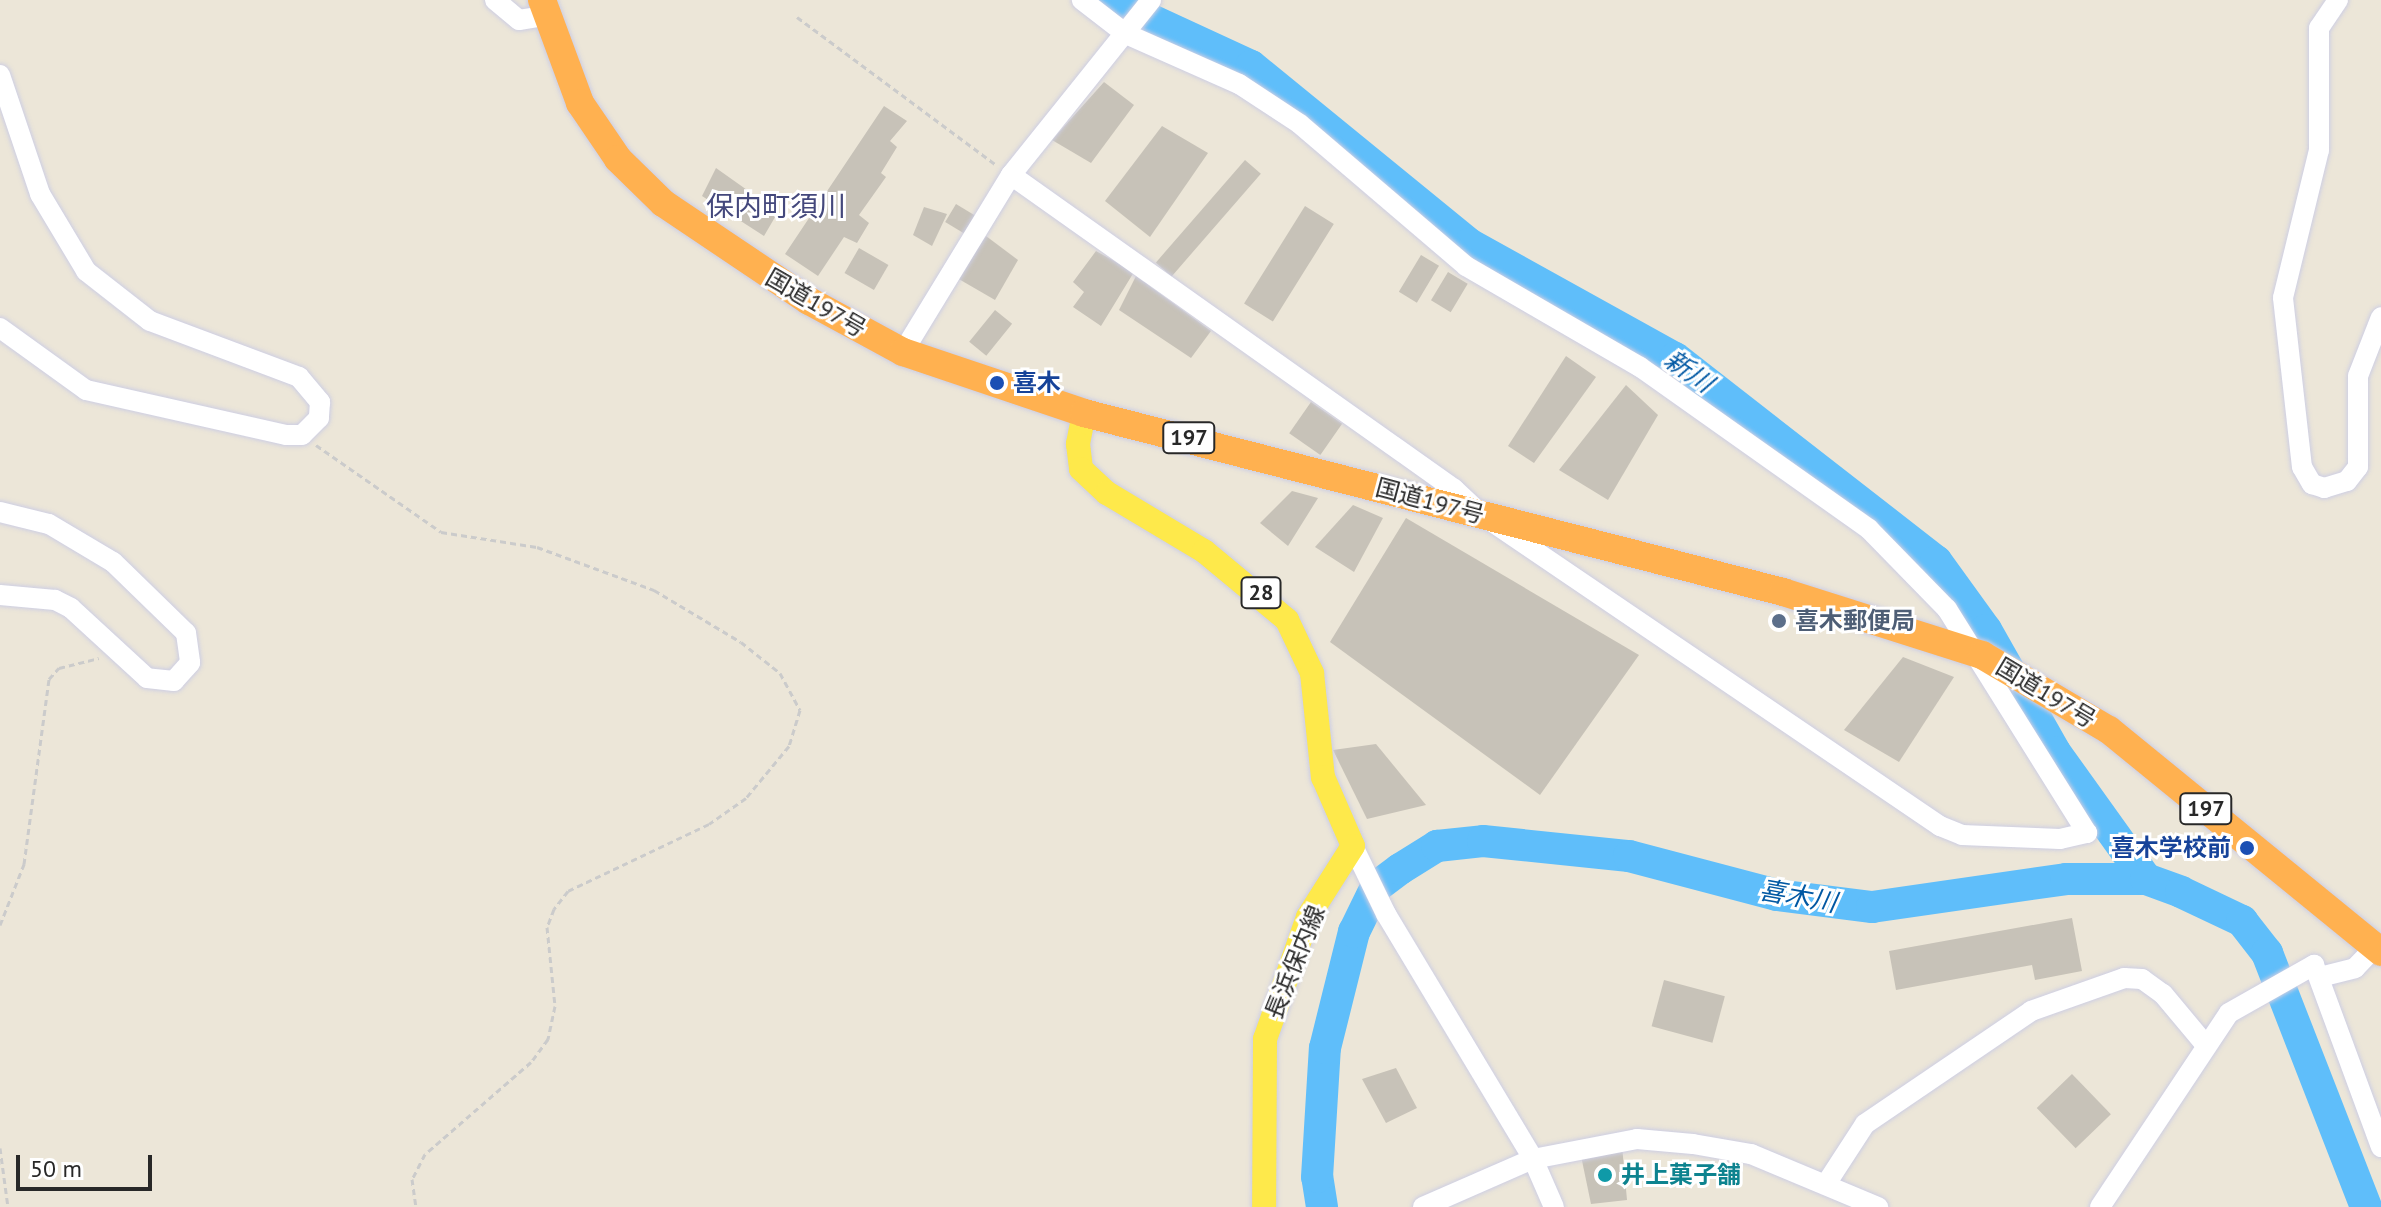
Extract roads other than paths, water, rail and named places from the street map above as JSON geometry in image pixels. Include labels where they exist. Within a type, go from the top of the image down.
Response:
[{"type":"highway","name":"国道197号","points":[[543,8],[580,103],[618,159],[663,203],[797,293],[903,352],[1084,413],[1783,592],[1977,653],[2024,677],[2109,730],[2378,950]]},
{"type":"main road","name":"28","points":[[1084,413],[1078,444],[1081,469],[1107,493],[1204,551],[1287,620],[1312,673],[1323,777],[1356,852]]},
{"type":"main road","name":"長浜保内線","points":[[1264,1207],[1265,1039],[1308,917],[1356,852]]},
{"type":"street","points":[[495,0],[519,20],[543,8]]},
{"type":"street","points":[[1011,175],[1454,489],[1482,515],[1940,826],[1962,835],[2060,839],[2087,833],[1947,609],[1869,529],[1640,367],[1466,266],[1300,124],[1239,84],[1126,34],[1082,0]]},
{"type":"street","points":[[903,352],[1011,175],[1151,0]]},
{"type":"street","points":[[2338,0],[2319,28],[2319,150],[2283,298],[2302,467],[2312,484],[2324,488],[2347,481],[2358,467],[2358,376],[2381,317]]},
{"type":"street","points":[[0,75],[40,194],[86,271],[150,321],[299,377],[320,402],[319,418],[302,435],[86,390],[0,328]]},
{"type":"street","points":[[0,512],[49,524],[113,562],[172,617],[191,647],[190,663],[174,681],[147,678],[55,600],[0,595]]},
{"type":"street","points":[[1356,852],[1386,914],[1533,1159],[1554,1207]]},
{"type":"street","points":[[2100,1207],[2204,1043],[2229,1013],[2251,999],[2313,973],[2355,968],[2378,950]]},
{"type":"street","points":[[2313,973],[2381,1147]]},
{"type":"street","points":[[1828,1181],[1865,1124],[2031,1011],[2124,978],[2142,979],[2163,994],[2204,1043]]},
{"type":"street","points":[[1423,1207],[1533,1159],[1637,1139],[1751,1154],[1828,1181],[1878,1207]]},
{"type":"waterway","name":"新川","points":[[1108,0],[1251,66],[1469,244],[1675,358],[1936,561],[1986,630],[2055,752],[2146,879]]},
{"type":"waterway","name":"喜木川","points":[[1322,1207],[1317,1177],[1325,1048],[1354,932],[1376,887],[1400,869],[1437,846],[1483,841],[1629,856],[1777,895],[1872,907],[2066,879],[2146,879],[2181,892],[2242,921],[2267,953],[2366,1207]]},
{"type":"place","name":"喜木","points":[[997,383]]},
{"type":"place","name":"喜木郵便局","points":[[1779,621]]},
{"type":"place","name":"喜木学校前","points":[[2247,848]]},
{"type":"place","name":"井上菓子舗","points":[[1605,1175]]},
{"type":"district","name":"保内町須川","points":[[776,206]]}]
